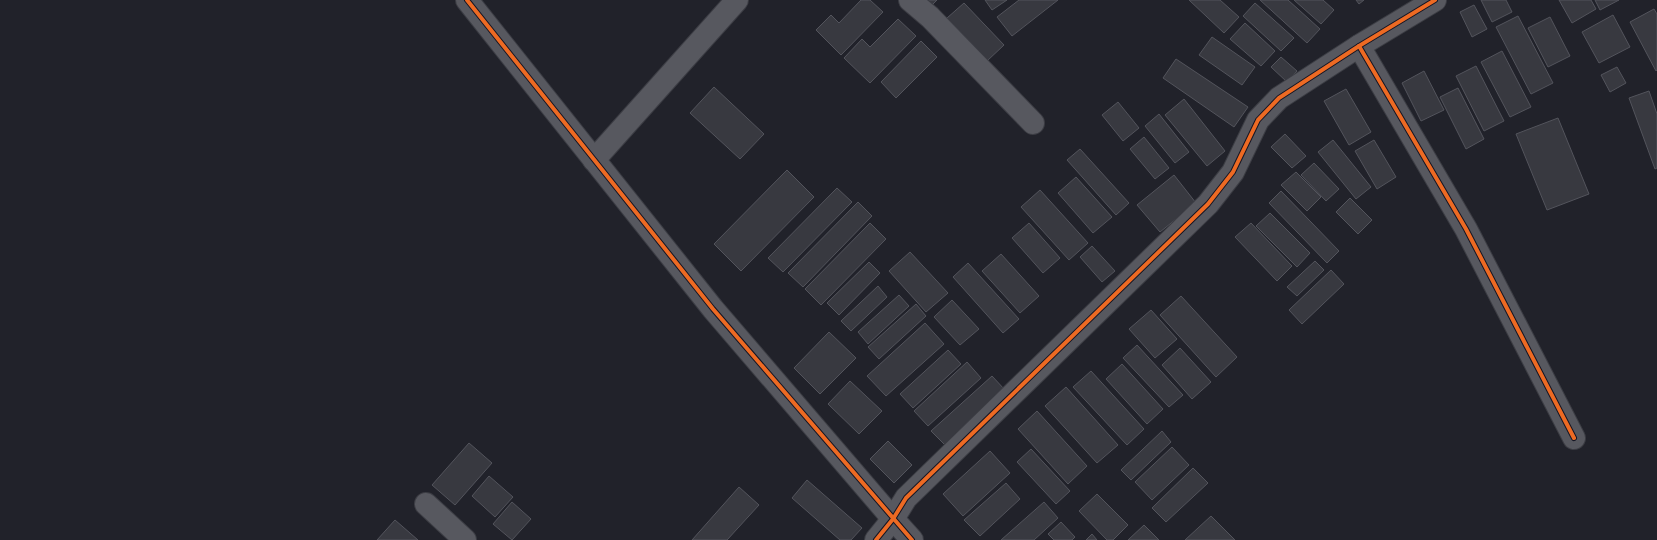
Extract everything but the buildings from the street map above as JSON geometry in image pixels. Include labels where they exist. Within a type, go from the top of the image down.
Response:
[{"type":"street","points":[[467,0],[713,309],[912,540]]},
{"type":"street","points":[[594,160],[737,0]]},
{"type":"street","points":[[910,0],[930,17],[1033,123]]},
{"type":"street","points":[[876,540],[893,519],[906,498],[1082,329],[1208,204],[1233,172],[1258,120],[1279,98],[1359,46],[1435,0]]},
{"type":"street","points":[[1359,46],[1466,229],[1574,438]]},
{"type":"street","points":[[426,504],[465,540]]},
{"type":"cycle path","points":[[467,0],[713,309],[912,540]]},
{"type":"cycle path","points":[[876,540],[893,519],[906,498],[1208,204],[1233,172],[1258,120],[1279,98],[1359,46],[1435,0]]},
{"type":"cycle path","points":[[1359,46],[1466,229],[1574,438]]}]
